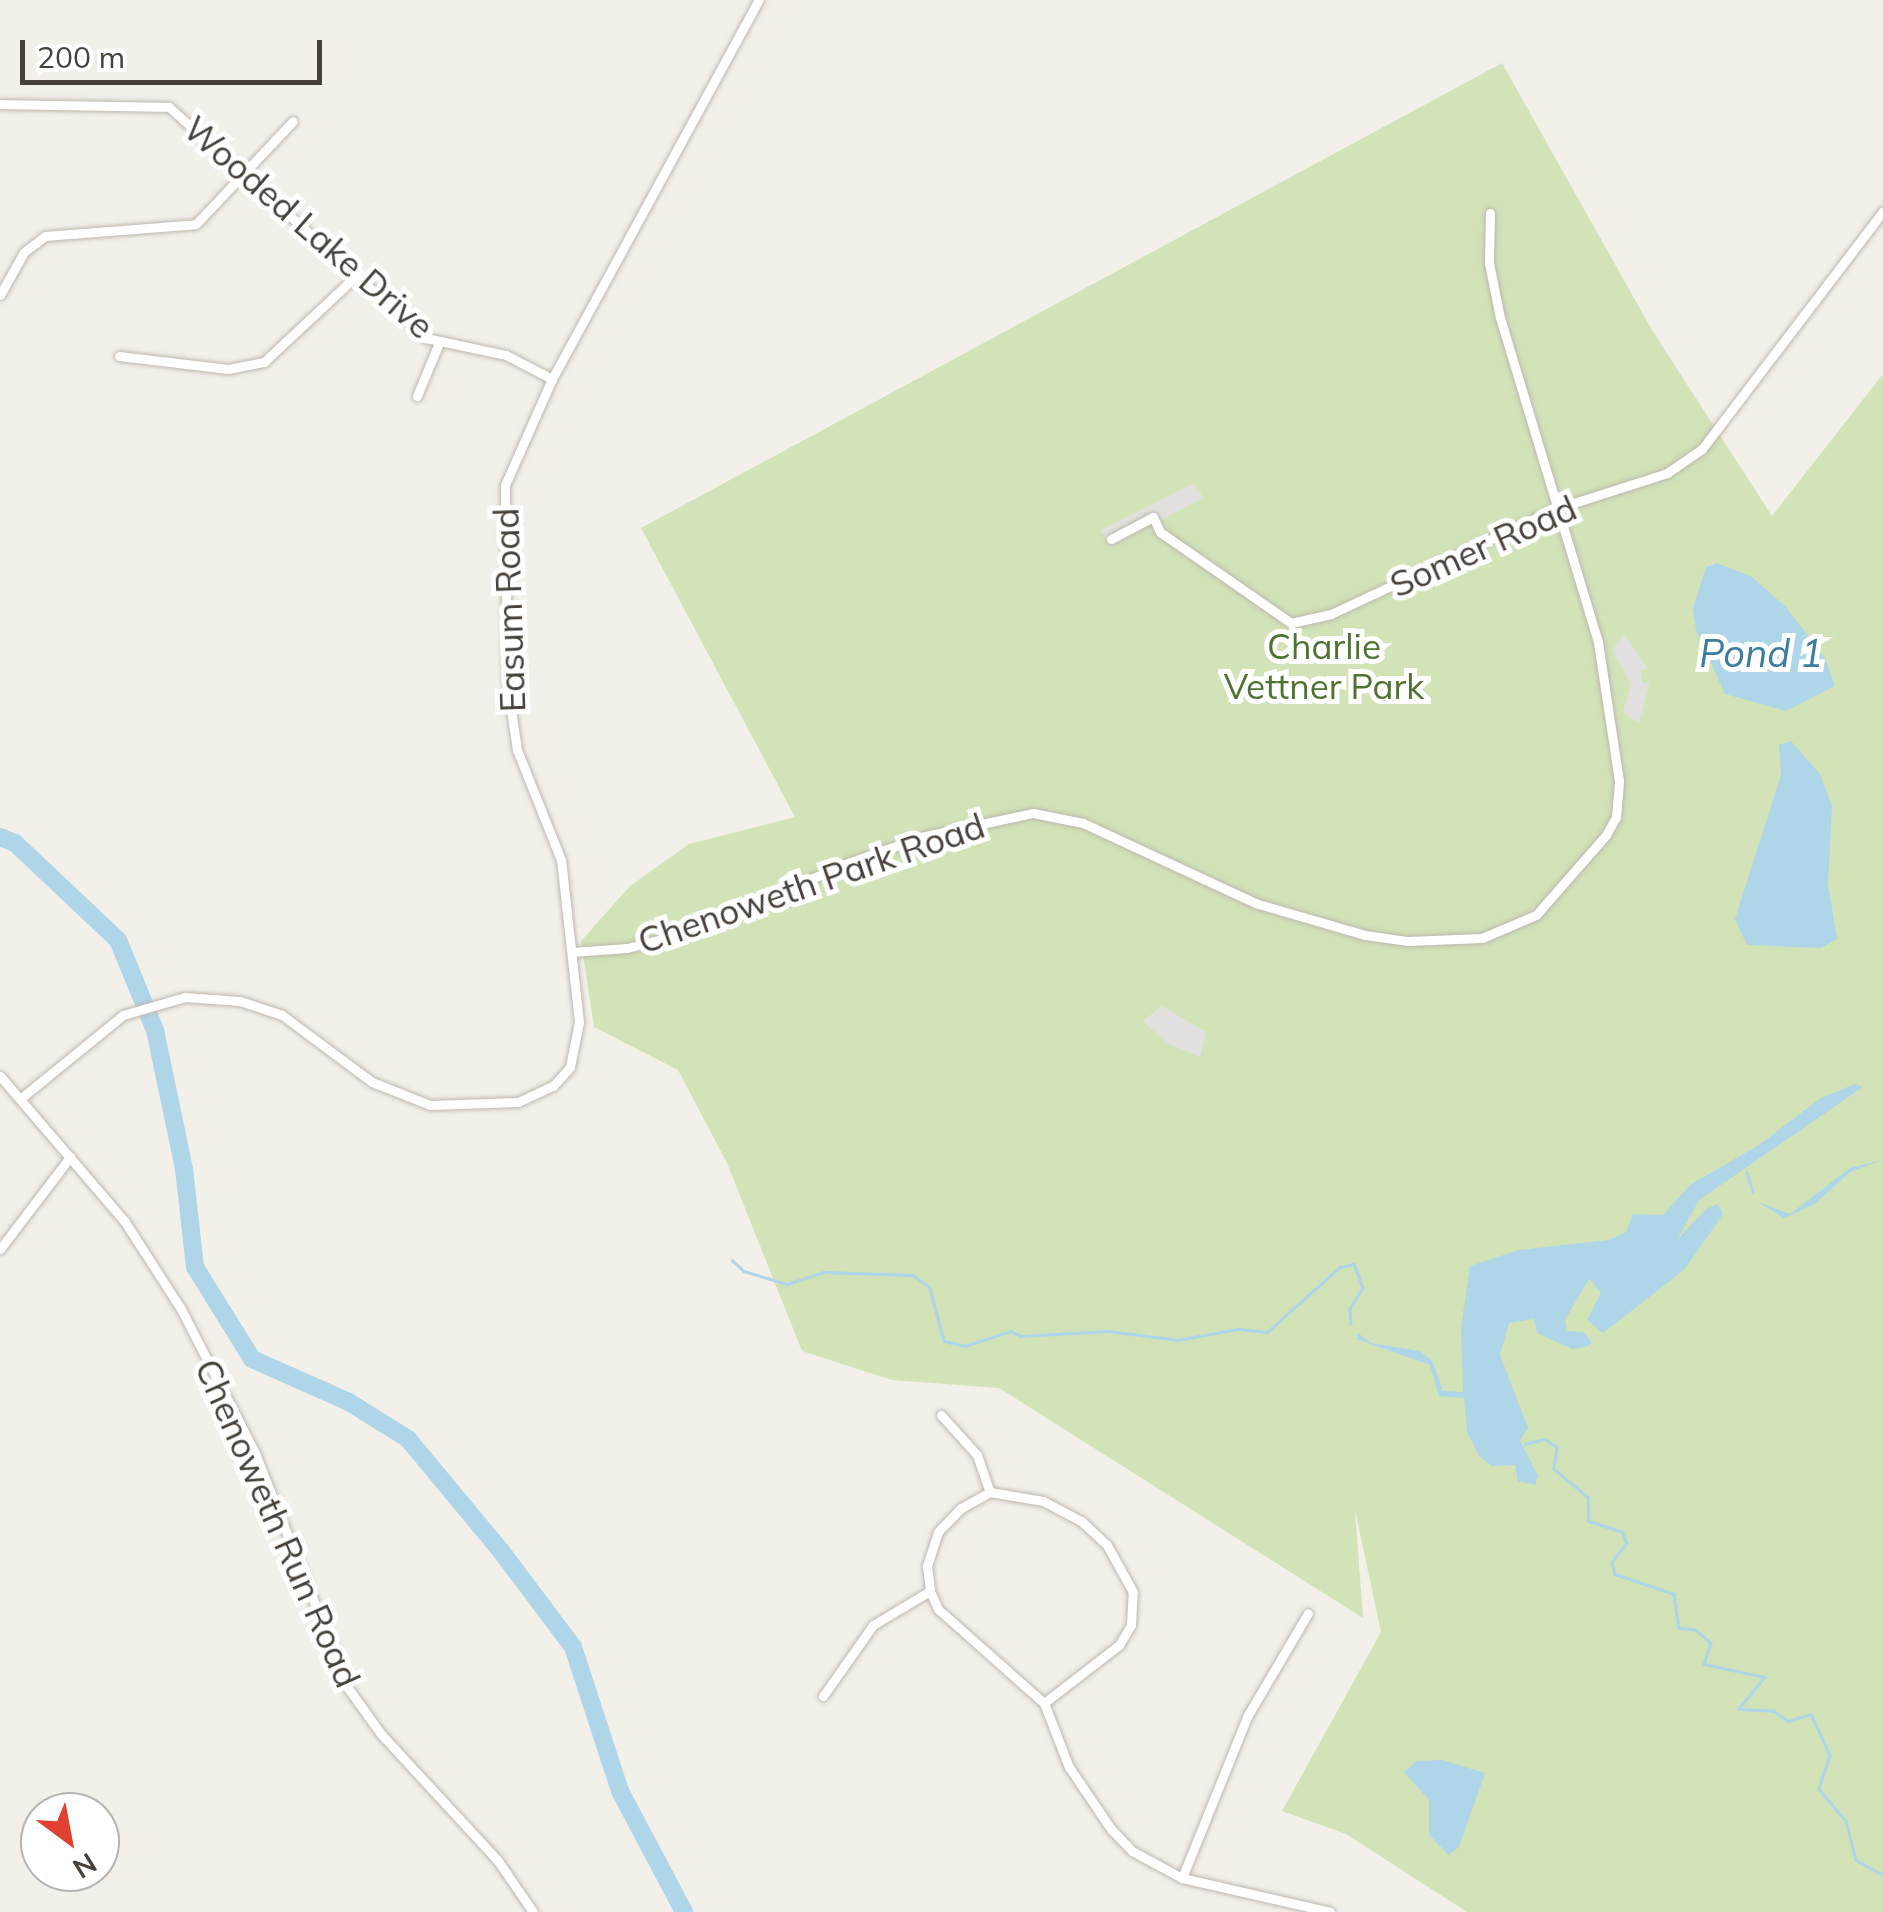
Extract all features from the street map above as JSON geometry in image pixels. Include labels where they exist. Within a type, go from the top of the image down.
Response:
[{"type":"street","name":"Easum Road","points":[[20,1099],[102,1028],[137,1008],[155,1002],[215,998],[264,1007],[404,1098],[443,1107],[494,1106],[541,1094],[570,1066],[579,1033],[561,860],[514,736],[505,642],[506,485],[514,454],[552,379],[759,0]]},
{"type":"street","name":"Wooded Lake Drive","points":[[0,104],[169,107],[439,343],[506,355],[552,379]]},
{"type":"street","points":[[0,295],[24,252],[45,236],[185,228],[246,172],[293,121]]},
{"type":"street","name":"Somer Road","points":[[1110,539],[1153,517],[1160,532],[1291,623],[1332,614],[1555,510],[1676,469],[1719,429],[1883,211]]},
{"type":"street","name":"Chenoweth Park Road","points":[[572,952],[627,948],[686,932],[848,862],[921,837],[1032,813],[1084,823],[1255,903],[1365,934],[1446,941],[1509,931],[1536,915],[1580,872],[1616,816],[1619,796],[1605,674],[1500,318],[1489,262],[1490,214]]},
{"type":"street","points":[[119,356],[228,369],[264,362],[357,274]]},
{"type":"street","points":[[417,396],[439,343]]},
{"type":"street","name":"Chenoweth Run Road","points":[[0,1076],[145,1250],[221,1383],[348,1688],[498,1861],[534,1912]]},
{"type":"street","points":[[0,1249],[70,1157]]},
{"type":"street","points":[[941,1414],[977,1455],[990,1492]]},
{"type":"street","points":[[1044,1703],[1119,1646],[1131,1625],[1133,1592],[1107,1545],[1081,1520],[1043,1502],[990,1492],[938,1532],[926,1566],[930,1591],[938,1609],[1044,1703],[1068,1767],[1111,1829],[1132,1851],[1182,1878],[1330,1912]]},
{"type":"street","points":[[823,1696],[873,1624],[930,1591]]},
{"type":"street","points":[[1182,1878],[1242,1729],[1308,1613]]},
{"type":"green space","name":"Charlie Vettner Park","points":[[1502,63],[1652,330],[1772,516],[1883,374],[1883,1912],[1467,1912],[1346,1834],[1282,1811],[1381,1632],[1355,1510],[1363,1618],[999,1388],[892,1380],[802,1351],[727,1163],[678,1070],[594,1027],[581,941],[630,886],[689,844],[795,817],[641,528]]},
{"type":"shaded area","points":[[1195,483],[1203,498],[1111,547],[1101,530]]},
{"type":"shaded area","points":[[1624,634],[1648,669],[1641,671],[1642,683],[1650,683],[1639,723],[1623,712],[1631,684],[1612,650]]},
{"type":"shaded area","points":[[1162,1006],[1206,1032],[1200,1057],[1167,1043],[1143,1021]]},
{"type":"water","name":"Pond 1","points":[[1717,563],[1752,577],[1786,607],[1825,658],[1835,686],[1786,711],[1725,694],[1696,630],[1693,608],[1706,567]]},
{"type":"water","points":[[1791,741],[1820,774],[1832,806],[1828,884],[1837,939],[1821,948],[1747,945],[1735,919],[1781,775],[1779,745]]},
{"type":"water","points":[[1855,1084],[1863,1087],[1699,1200],[1677,1240],[1706,1209],[1718,1204],[1723,1214],[1684,1270],[1603,1333],[1587,1320],[1601,1293],[1589,1279],[1565,1320],[1567,1331],[1584,1332],[1592,1343],[1572,1349],[1537,1333],[1534,1319],[1509,1323],[1500,1355],[1528,1428],[1520,1440],[1538,1476],[1535,1485],[1518,1481],[1515,1465],[1492,1466],[1479,1456],[1467,1432],[1464,1398],[1439,1396],[1430,1365],[1357,1339],[1358,1333],[1371,1343],[1420,1351],[1433,1362],[1443,1391],[1463,1392],[1461,1328],[1470,1266],[1519,1250],[1609,1240],[1626,1232],[1633,1214],[1663,1215],[1690,1185],[1759,1145],[1821,1098]]},
{"type":"water","points":[[1883,1160],[1850,1172],[1815,1204],[1784,1218],[1758,1202],[1790,1214],[1850,1168]]},
{"type":"water","points":[[1442,1760],[1485,1773],[1459,1847],[1449,1855],[1429,1835],[1429,1800],[1404,1772],[1417,1761]]},
{"type":"waterway","points":[[0,837],[15,843],[118,940],[155,1030],[184,1169],[195,1267],[252,1359],[349,1402],[408,1439],[501,1551],[573,1647],[620,1791],[684,1912]]},
{"type":"waterway","points":[[1747,1172],[1753,1192]]},
{"type":"waterway","points":[[732,1260],[744,1271],[787,1284],[823,1272],[913,1275],[930,1288],[944,1341],[965,1346],[1011,1331],[1021,1336],[1108,1331],[1178,1340],[1238,1329],[1267,1332],[1340,1267],[1354,1264],[1363,1288],[1350,1309],[1351,1324]]},
{"type":"waterway","points":[[1525,1444],[1545,1439],[1557,1447],[1554,1469],[1588,1497],[1589,1521],[1622,1532],[1627,1543],[1612,1562],[1615,1574],[1674,1594],[1679,1628],[1695,1629],[1711,1643],[1704,1664],[1765,1677],[1739,1709],[1774,1711],[1788,1721],[1811,1714],[1830,1755],[1819,1789],[1846,1821],[1856,1860],[1883,1875]]}]
